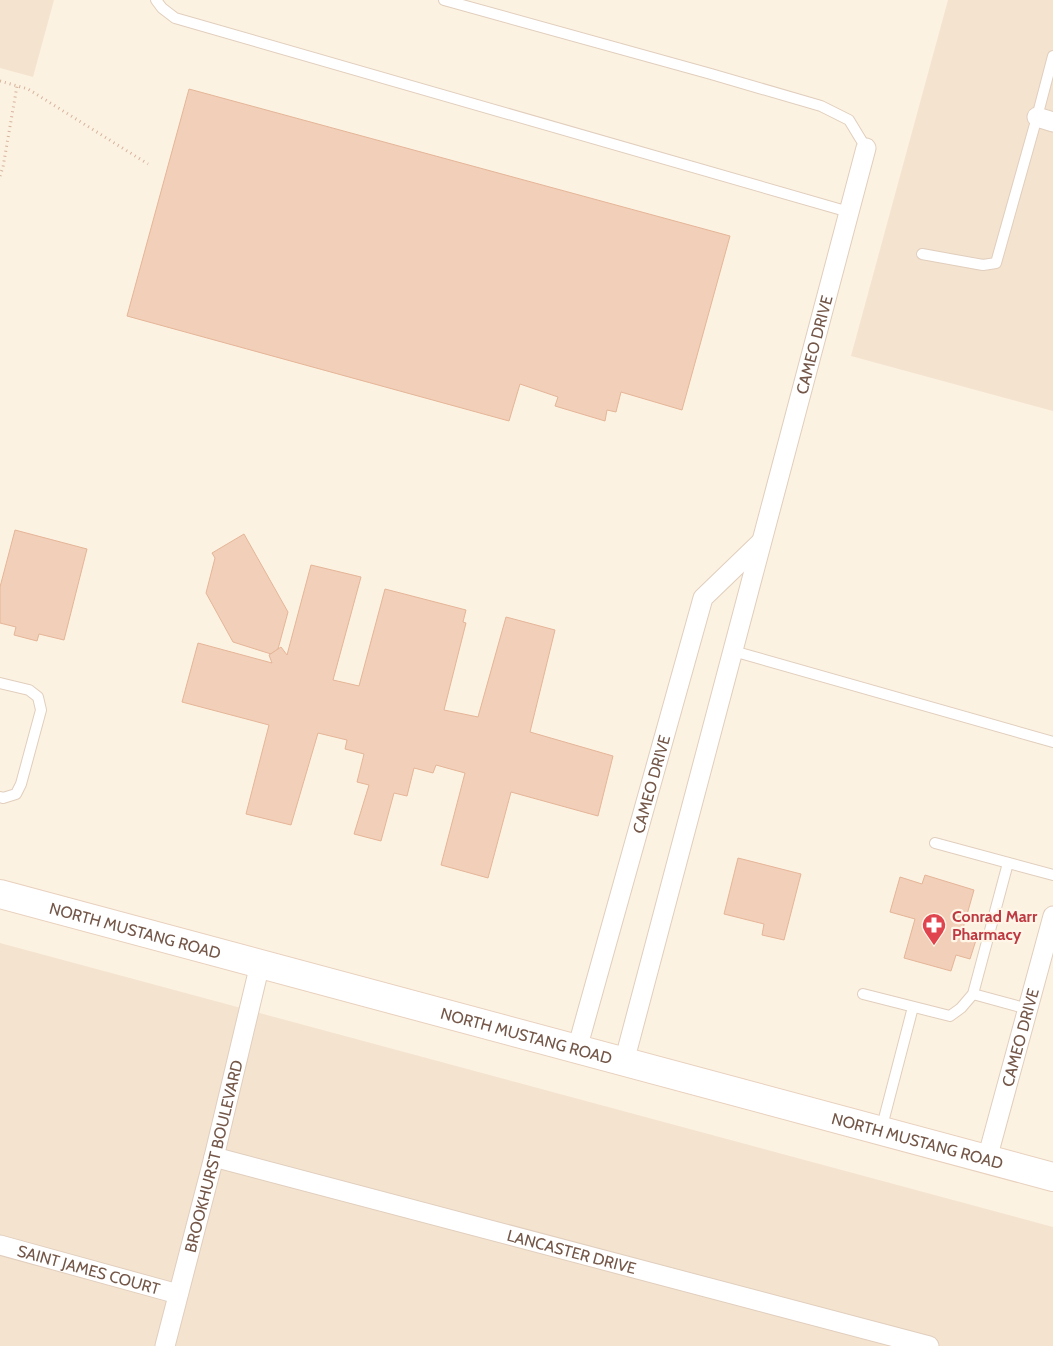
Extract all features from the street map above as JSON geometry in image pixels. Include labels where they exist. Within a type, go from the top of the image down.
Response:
[{"type":"main road","name":"NORTH MUSTANG ROAD","points":[[0,894],[1053,1177]]},
{"type":"street","name":"CAMEO DRIVE","points":[[624,1062],[866,148]]},
{"type":"street","name":"CAMEO DRIVE","points":[[577,1049],[703,598],[762,541]]},
{"type":"street","name":"CAMEO DRIVE","points":[[987,1159],[1053,916]]},
{"type":"street","name":"BROOKHURST BOULEVARD","points":[[165,1346],[214,1157],[260,964]]},
{"type":"street","name":"LANCASTER DRIVE","points":[[214,1157],[929,1346]]},
{"type":"street","name":"SAINT JAMES COURT","points":[[0,1245],[178,1294]]},
{"type":"lane","points":[[156,0],[162,8],[175,18],[849,212]]},
{"type":"lane","points":[[444,0],[821,106],[849,120],[866,148]]},
{"type":"lane","points":[[922,254],[983,265],[996,263],[1045,120],[1053,56]]},
{"type":"lane","points":[[733,651],[1053,742]]},
{"type":"lane","points":[[0,683],[30,690],[38,697],[41,710],[21,784],[16,794],[3,798],[0,797]]},
{"type":"lane","points":[[935,842],[1053,875]]},
{"type":"lane","points":[[863,994],[950,1016],[961,1008],[973,994],[1008,863]]},
{"type":"lane","points":[[973,994],[1028,1009]]},
{"type":"lane","points":[[880,1131],[912,1007]]},
{"type":"path","points":[[0,81],[28,89],[148,164]]},
{"type":"path","points":[[0,176],[17,86]]},
{"type":"shaded area","points":[[0,0],[54,0],[33,77],[0,68]]},
{"type":"shaded area","points":[[948,0],[1053,0],[1053,411],[851,356]]},
{"type":"shaded area","points":[[0,943],[1053,1227],[1053,1346],[0,1346]]},
{"type":"building","points":[[189,89],[730,236],[682,410],[621,392],[616,412],[607,410],[605,421],[555,406],[558,397],[520,384],[509,421],[127,316]]},
{"type":"building","points":[[15,530],[87,549],[64,640],[39,634],[37,641],[14,635],[16,627],[0,623],[0,587]]},
{"type":"building","points":[[244,534],[288,612],[278,649],[271,654],[233,642],[206,593],[215,558],[212,553]]},
{"type":"building","points":[[311,565],[361,577],[333,680],[359,686],[385,589],[466,610],[463,622],[466,623],[444,710],[478,717],[506,617],[555,630],[530,732],[613,756],[598,816],[511,792],[488,878],[441,865],[465,773],[436,765],[433,773],[414,768],[407,796],[394,793],[381,841],[354,834],[369,785],[357,782],[364,754],[345,749],[347,740],[318,733],[291,825],[246,814],[269,725],[182,702],[198,643],[272,663],[269,655],[281,647],[287,655]]},
{"type":"building","points":[[738,858],[801,874],[784,940],[762,935],[764,924],[724,914]]},
{"type":"building","points":[[925,875],[974,890],[962,932],[977,937],[970,959],[956,955],[951,971],[904,958],[915,919],[890,912],[900,877],[922,884]]},
{"type":"place","name":"Conrad Marr Pharmacy","points":[[934,946]]}]
